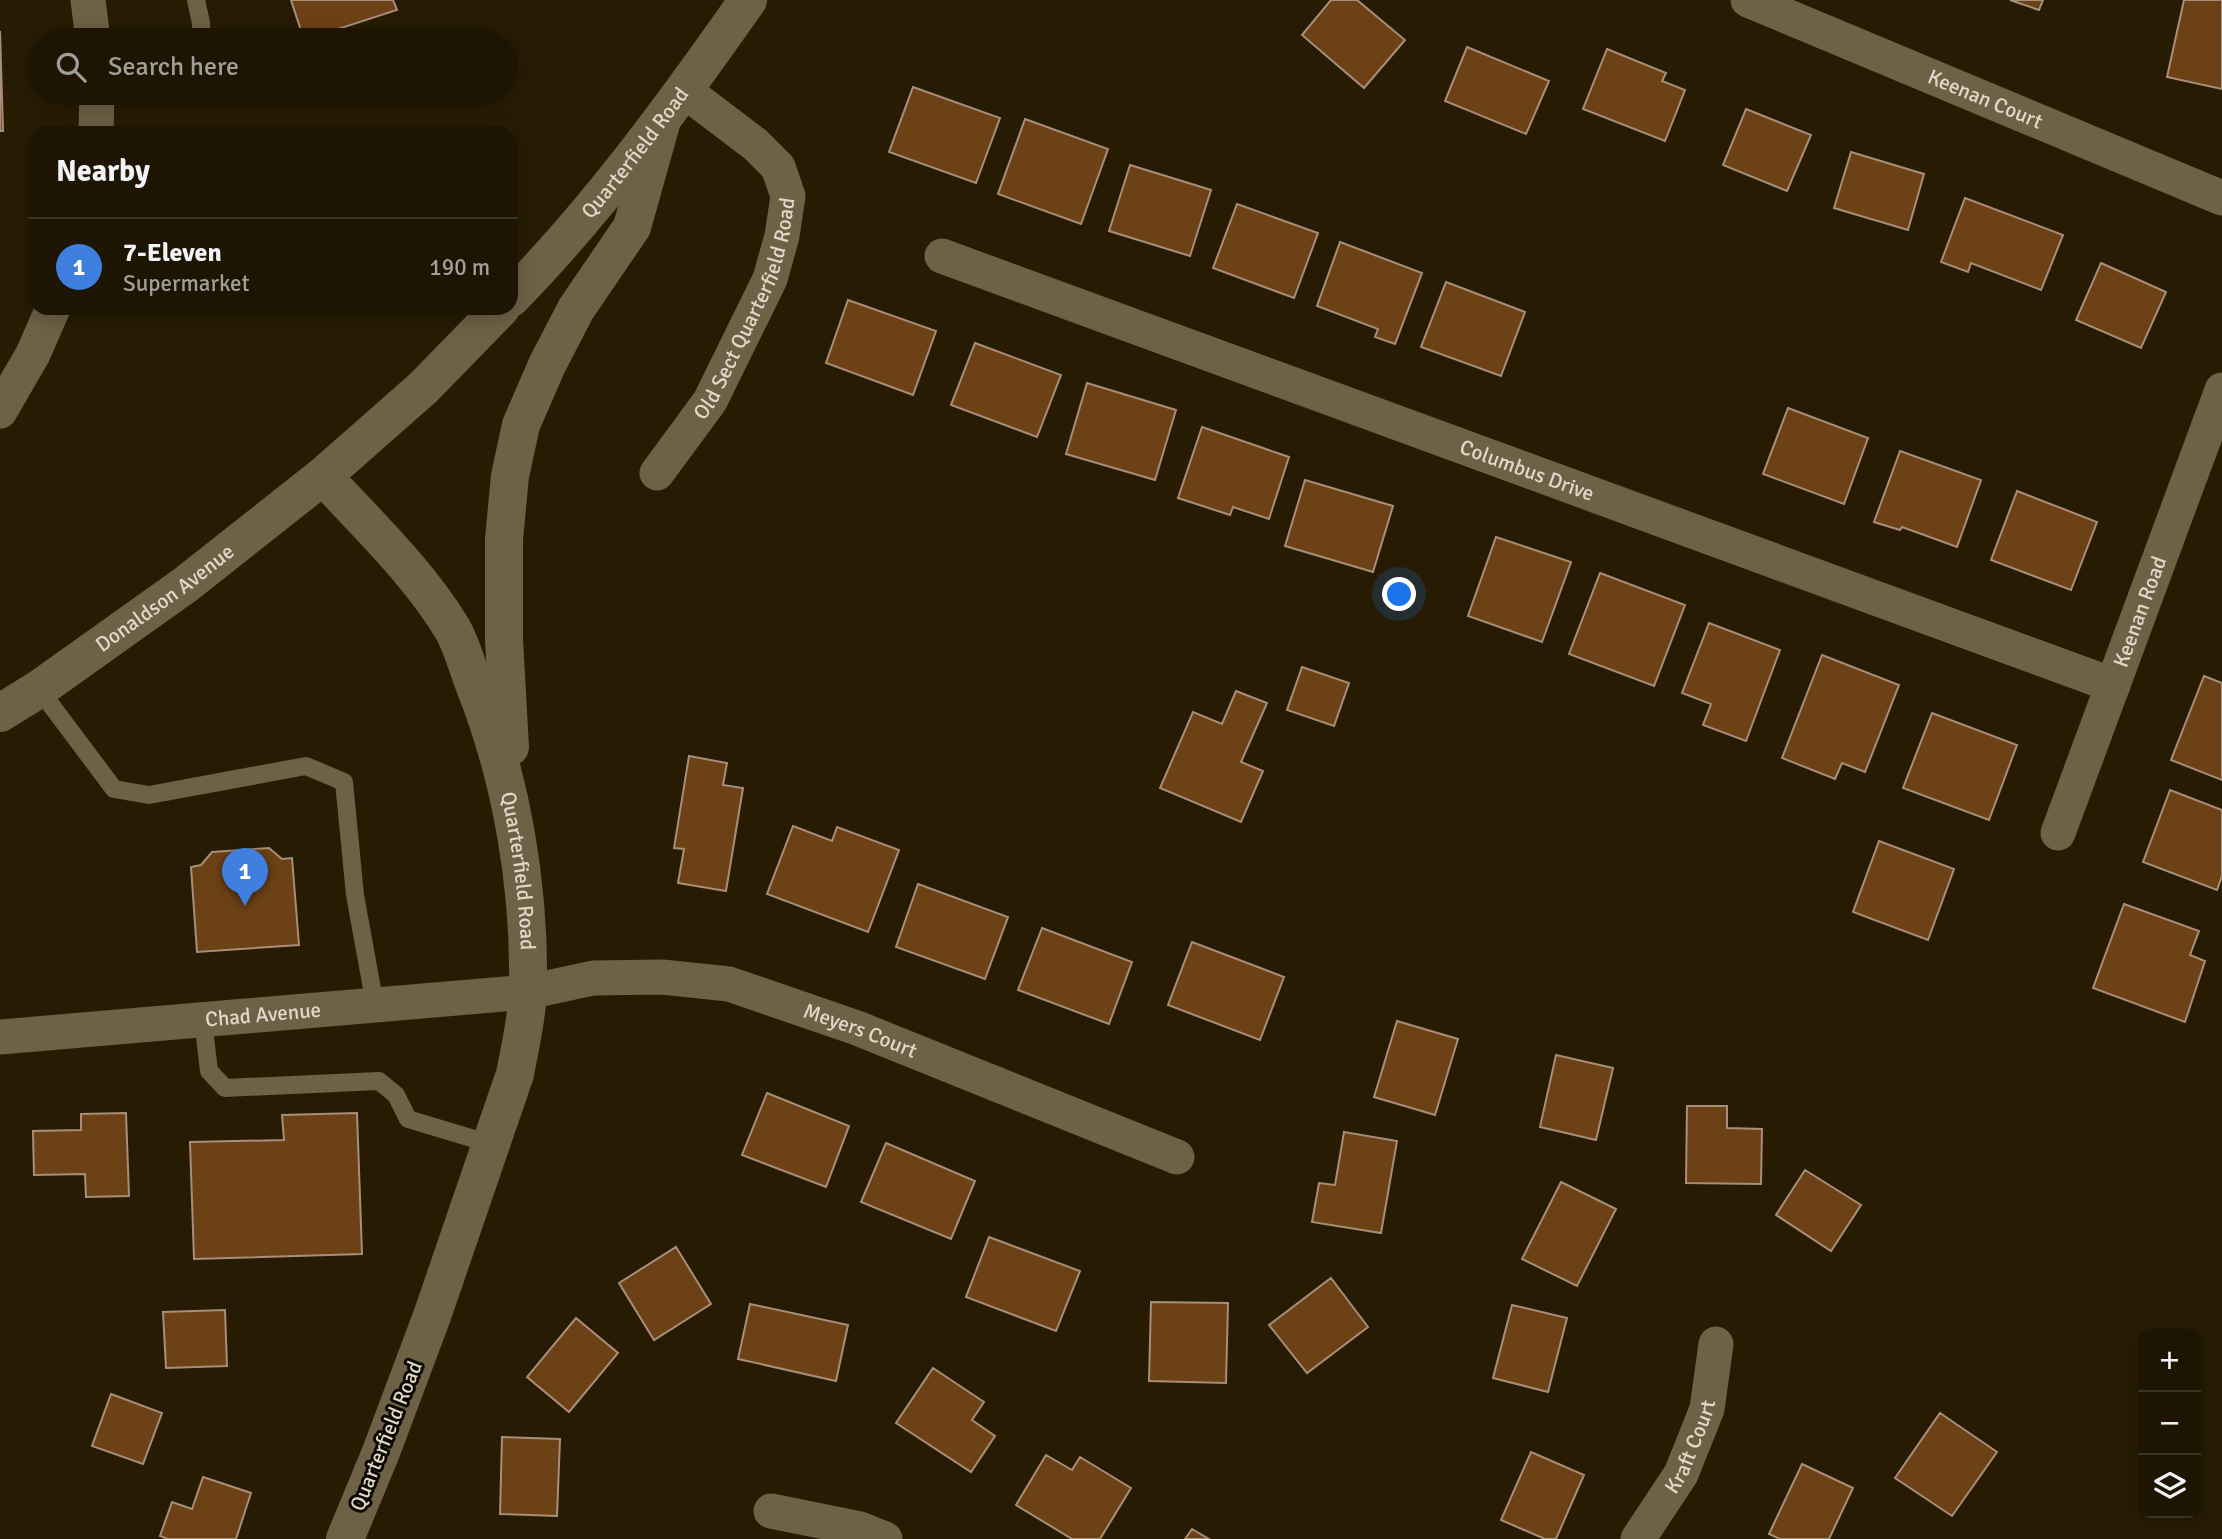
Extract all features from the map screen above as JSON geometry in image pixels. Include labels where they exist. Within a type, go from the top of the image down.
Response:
[{"type":"main road","name":"Quarterfield Road","points":[[518,290],[593,208],[673,106],[748,0]]},
{"type":"main road","points":[[514,822],[504,640],[503,539],[510,477],[521,425],[547,365],[576,309],[632,227],[673,106]]},
{"type":"main road","points":[[323,476],[423,388],[494,315]]},
{"type":"main road","name":"Quarterfield Road","points":[[323,476],[414,576],[454,631],[487,717],[514,822],[523,880],[528,992],[515,1074],[432,1316],[345,1539]]},
{"type":"main road","name":"Donaldson Avenue","points":[[0,713],[39,689],[185,585],[323,476]]},
{"type":"street","points":[[88,0],[92,28]]},
{"type":"street","name":"Keenan Court","points":[[1748,0],[2222,198]]},
{"type":"street","points":[[98,126],[103,105]]},
{"type":"street","name":"Old Sect Quarterfield Road","points":[[657,473],[710,401],[770,279],[788,196],[778,167],[756,145],[673,106]]},
{"type":"street","name":"Columbus Drive","points":[[942,256],[2113,685]]},
{"type":"street","points":[[0,411],[33,354],[50,315]]},
{"type":"street","name":"Keenan Road","points":[[2058,833],[2222,390]]},
{"type":"street","name":"Meyers Court","points":[[528,992],[593,978],[662,977],[729,984],[857,1028],[1177,1157]]},
{"type":"street","name":"Chad Avenue","points":[[0,1037],[528,992]]},
{"type":"street","name":"Kraft Court","points":[[1638,1539],[1681,1474],[1707,1409],[1716,1344]]},
{"type":"street","points":[[771,1511],[860,1529],[885,1539]]},
{"type":"lane","points":[[197,0],[201,28]]},
{"type":"lane","points":[[39,689],[114,789],[149,795],[306,766],[344,782],[355,895],[375,1004]]},
{"type":"lane","points":[[203,1020],[209,1072],[225,1088],[379,1081],[396,1095],[408,1119],[491,1144]]},
{"type":"building","points":[[291,0],[393,0],[397,10],[341,28],[300,28]]},
{"type":"building","points":[[1331,0],[1357,0],[1405,40],[1364,88],[1302,35]]},
{"type":"building","points":[[2010,0],[2043,0],[2039,10]]},
{"type":"building","points":[[2184,0],[2222,0],[2222,89],[2167,77]]},
{"type":"building","points":[[0,31],[3,131],[0,131]]},
{"type":"building","points":[[1467,47],[1549,81],[1526,134],[1445,101]]},
{"type":"building","points":[[1607,49],[1666,73],[1662,81],[1685,90],[1665,141],[1583,109]]},
{"type":"building","points":[[913,87],[1000,118],[976,183],[889,152]]},
{"type":"building","points":[[1746,109],[1811,135],[1787,191],[1723,165]]},
{"type":"building","points":[[1025,119],[1108,149],[1081,224],[998,194]]},
{"type":"building","points":[[1851,152],[1924,174],[1908,230],[1834,208]]},
{"type":"building","points":[[1130,165],[1211,190],[1190,256],[1109,231]]},
{"type":"building","points":[[1965,198],[2063,235],[2041,290],[1971,263],[1968,272],[1941,262]]},
{"type":"building","points":[[1237,204],[1318,233],[1294,298],[1213,268]]},
{"type":"building","points":[[1340,242],[1422,273],[1395,344],[1375,337],[1378,329],[1317,306]]},
{"type":"building","points":[[2101,263],[2166,292],[2141,348],[2076,320]]},
{"type":"building","points":[[1446,282],[1525,312],[1501,376],[1421,347]]},
{"type":"building","points":[[848,300],[936,331],[913,395],[826,363]]},
{"type":"building","points":[[975,343],[1061,375],[1037,437],[951,405]]},
{"type":"building","points":[[1087,383],[1176,410],[1155,480],[1066,454]]},
{"type":"building","points":[[1788,408],[1868,438],[1844,504],[1763,474]]},
{"type":"building","points":[[1202,427],[1289,457],[1269,519],[1233,507],[1230,515],[1178,498]]},
{"type":"building","points":[[1900,451],[1981,480],[1957,547],[1902,527],[1900,530],[1874,522]]},
{"type":"building","points":[[1305,480],[1393,506],[1373,572],[1285,546]]},
{"type":"building","points":[[2017,491],[2097,522],[2071,590],[1991,560]]},
{"type":"building","points":[[1496,537],[1571,562],[1542,642],[1468,616]]},
{"type":"building","points":[[1600,573],[1685,605],[1654,686],[1569,654]]},
{"type":"building","points":[[1709,623],[1780,650],[1746,741],[1703,725],[1711,704],[1682,693]]},
{"type":"building","points":[[1822,655],[1899,685],[1865,772],[1842,763],[1835,779],[1782,758]]},
{"type":"building","points":[[1302,667],[1349,683],[1334,726],[1287,710]]},
{"type":"building","points":[[2204,676],[2222,683],[2222,780],[2171,760]]},
{"type":"building","points":[[1236,691],[1267,703],[1241,762],[1263,771],[1241,822],[1160,788],[1193,712],[1222,724]]},
{"type":"building","points":[[1932,713],[2017,745],[1989,820],[1903,788]]},
{"type":"building","points":[[689,756],[727,763],[723,785],[743,788],[726,891],[678,883],[684,849],[674,848]]},
{"type":"building","points":[[2170,790],[2222,810],[2222,876],[2217,890],[2143,862]]},
{"type":"building","points":[[793,826],[832,841],[837,827],[899,850],[868,932],[767,894]]},
{"type":"building","points":[[1879,841],[1954,869],[1928,940],[1853,912]]},
{"type":"building","points":[[269,848],[282,859],[292,858],[299,945],[197,952],[191,867],[201,865],[212,852]]},
{"type":"building","points":[[918,884],[1008,917],[985,979],[896,947]]},
{"type":"building","points":[[2124,904],[2199,931],[2190,955],[2205,961],[2185,1022],[2093,988]]},
{"type":"building","points":[[1042,928],[1132,962],[1109,1024],[1018,990]]},
{"type":"building","points":[[1192,942],[1284,977],[1260,1040],[1168,1005]]},
{"type":"building","points":[[1397,1021],[1458,1039],[1435,1115],[1374,1097]]},
{"type":"building","points":[[1556,1055],[1613,1068],[1596,1140],[1540,1127]]},
{"type":"building","points":[[767,1093],[849,1126],[826,1187],[742,1155]]},
{"type":"building","points":[[1687,1106],[1727,1106],[1727,1128],[1762,1129],[1761,1184],[1686,1183]]},
{"type":"building","points":[[126,1113],[129,1196],[86,1197],[85,1174],[34,1175],[33,1131],[81,1130],[81,1114]]},
{"type":"building","points":[[357,1113],[362,1254],[194,1259],[190,1142],[284,1140],[282,1115]]},
{"type":"building","points":[[1344,1132],[1397,1141],[1381,1233],[1312,1222],[1319,1183],[1335,1185]]},
{"type":"building","points":[[886,1143],[975,1181],[951,1239],[861,1202]]},
{"type":"building","points":[[1805,1170],[1861,1205],[1831,1251],[1776,1215]]},
{"type":"building","points":[[1561,1182],[1616,1209],[1577,1286],[1522,1259]]},
{"type":"building","points":[[989,1237],[1080,1271],[1056,1331],[966,1297]]},
{"type":"building","points":[[676,1247],[711,1304],[654,1340],[619,1283]]},
{"type":"building","points":[[1331,1278],[1368,1327],[1307,1373],[1269,1325]]},
{"type":"building","points":[[1151,1302],[1228,1303],[1226,1383],[1149,1381]]},
{"type":"building","points":[[750,1304],[848,1325],[836,1381],[738,1359]]},
{"type":"building","points":[[1512,1305],[1567,1318],[1548,1392],[1493,1378]]},
{"type":"building","points":[[225,1310],[227,1366],[166,1368],[163,1312]]},
{"type":"building","points":[[576,1318],[618,1353],[569,1412],[527,1377]]},
{"type":"building","points":[[933,1368],[984,1402],[972,1420],[995,1436],[971,1472],[896,1423]]},
{"type":"building","points":[[111,1394],[162,1413],[143,1464],[92,1446]]},
{"type":"building","points":[[1940,1413],[1997,1452],[1952,1516],[1895,1478]]},
{"type":"building","points":[[502,1437],[560,1439],[557,1516],[500,1514]]},
{"type":"building","points":[[1531,1452],[1584,1475],[1556,1539],[1545,1539],[1501,1520]]},
{"type":"building","points":[[1046,1455],[1072,1470],[1080,1457],[1131,1488],[1100,1539],[1072,1539],[1016,1505]]},
{"type":"building","points":[[1802,1464],[1853,1488],[1829,1539],[1780,1539],[1769,1534]]},
{"type":"building","points":[[203,1477],[251,1493],[236,1539],[168,1539],[160,1536],[172,1502],[192,1509]]},
{"type":"building","points":[[1192,1529],[1209,1539],[1185,1539]]},
{"type":"place","name":"7-Eleven","points":[[245,906]]}]
